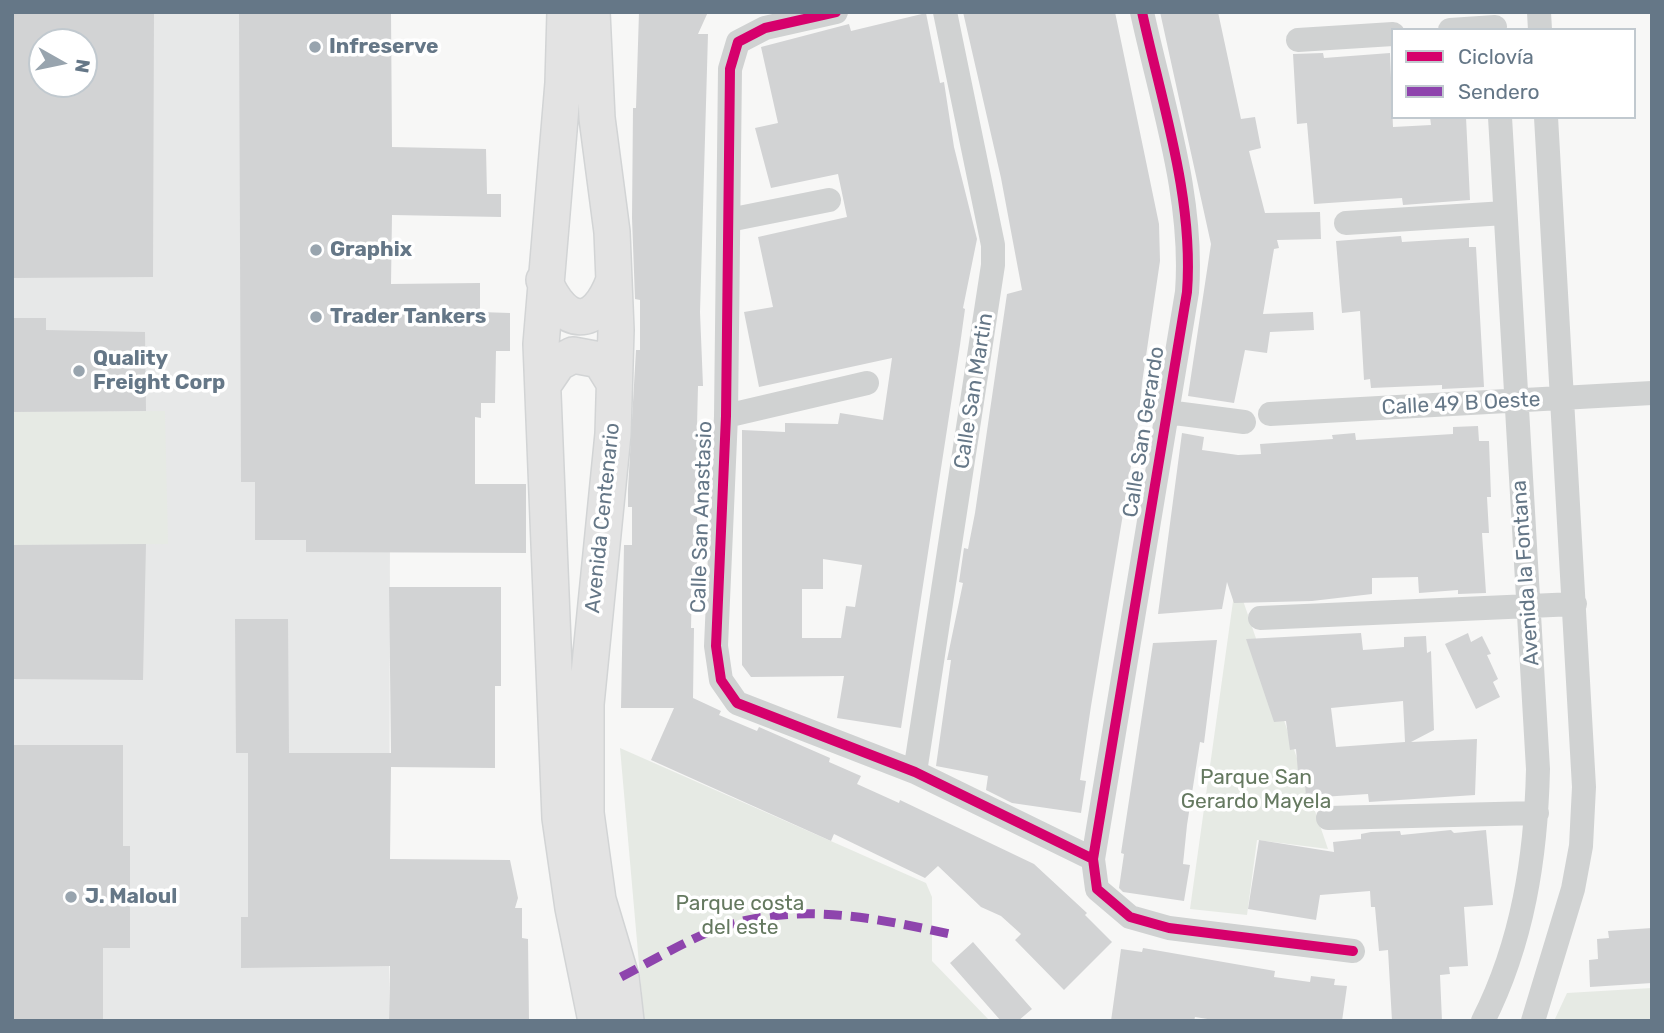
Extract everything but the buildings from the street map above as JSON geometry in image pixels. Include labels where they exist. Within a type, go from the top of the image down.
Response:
[{"type":"main road","name":"Avenida Centenario","points":[[565,12],[563,83],[544,280],[543,385],[560,818],[573,908],[596,1021]]},
{"type":"main road","name":"Avenida Centenario","points":[[592,12],[597,118],[612,232],[614,280],[608,499],[595,592],[586,704],[586,813],[598,900],[621,977],[626,1021]]},
{"type":"main road","points":[[544,280],[554,304],[564,313],[583,316],[606,303],[614,280]]},
{"type":"main road","points":[[543,385],[558,363],[573,355],[600,360],[613,381]]},
{"type":"street","name":"Calle San Anastasio","points":[[836,12],[765,28],[738,42],[730,69],[726,415],[716,646],[721,680],[737,703],[915,772],[1093,859]]},
{"type":"street","name":"Calle San Martin","points":[[915,772],[993,265],[993,245],[945,12]]},
{"type":"street","name":"Calle San Gerardo","points":[[1093,859],[1187,292],[1190,250],[1185,209],[1142,12]]},
{"type":"street","points":[[1463,28],[1494,23]]},
{"type":"street","points":[[1298,40],[1391,34]]},
{"type":"street","name":"Avenida la Fontana","points":[[1483,1021],[1525,907],[1537,813],[1538,769],[1500,119]]},
{"type":"street","points":[[1532,1021],[1573,890],[1581,846],[1584,787],[1546,119]]},
{"type":"street","points":[[729,220],[829,200]]},
{"type":"street","points":[[1346,223],[1505,213]]},
{"type":"street","points":[[726,415],[867,383]]},
{"type":"street","name":"Calle 49 B Oeste","points":[[1270,415],[1652,393]]},
{"type":"street","points":[[1167,412],[1244,422]]},
{"type":"street","points":[[1261,618],[1574,604]]},
{"type":"street","points":[[1328,818],[1537,813]]},
{"type":"street","points":[[1093,859],[1097,889],[1130,917],[1169,928],[1353,951]]},
{"type":"shaded area","points":[[12,12],[391,12],[389,1021],[12,1021]]},
{"type":"green space","points":[[165,411],[168,544],[12,545],[12,412]]},
{"type":"green space","name":"Parque San Gerardo Mayela","points":[[1236,580],[1328,849],[1257,840],[1247,915],[1190,909]]},
{"type":"green space","name":"Parque costa del este","points":[[620,748],[926,883],[932,897],[932,961],[990,1021],[644,1021]]},
{"type":"green space","points":[[1652,988],[1652,1021],[1554,1021],[1567,993]]},
{"type":"marked path","points":[[621,977],[702,935],[765,917],[796,914],[860,917],[955,935]]},
{"type":"cycle path","points":[[836,12],[765,28],[738,42],[730,69],[726,416],[716,646],[721,680],[737,703],[915,772],[1093,859]]},
{"type":"cycle path","points":[[1142,12],[1181,186],[1188,257],[1187,292],[1093,859],[1097,889],[1130,917],[1169,928],[1353,951]]},
{"type":"place","name":"Infreserve","points":[[315,47]]},
{"type":"place","name":"Graphix","points":[[316,250]]},
{"type":"place","name":"Trader Tankers","points":[[316,317]]},
{"type":"place","name":"Quality Freight Corp","points":[[79,371]]},
{"type":"place","name":"J. Maloul","points":[[71,897]]}]
